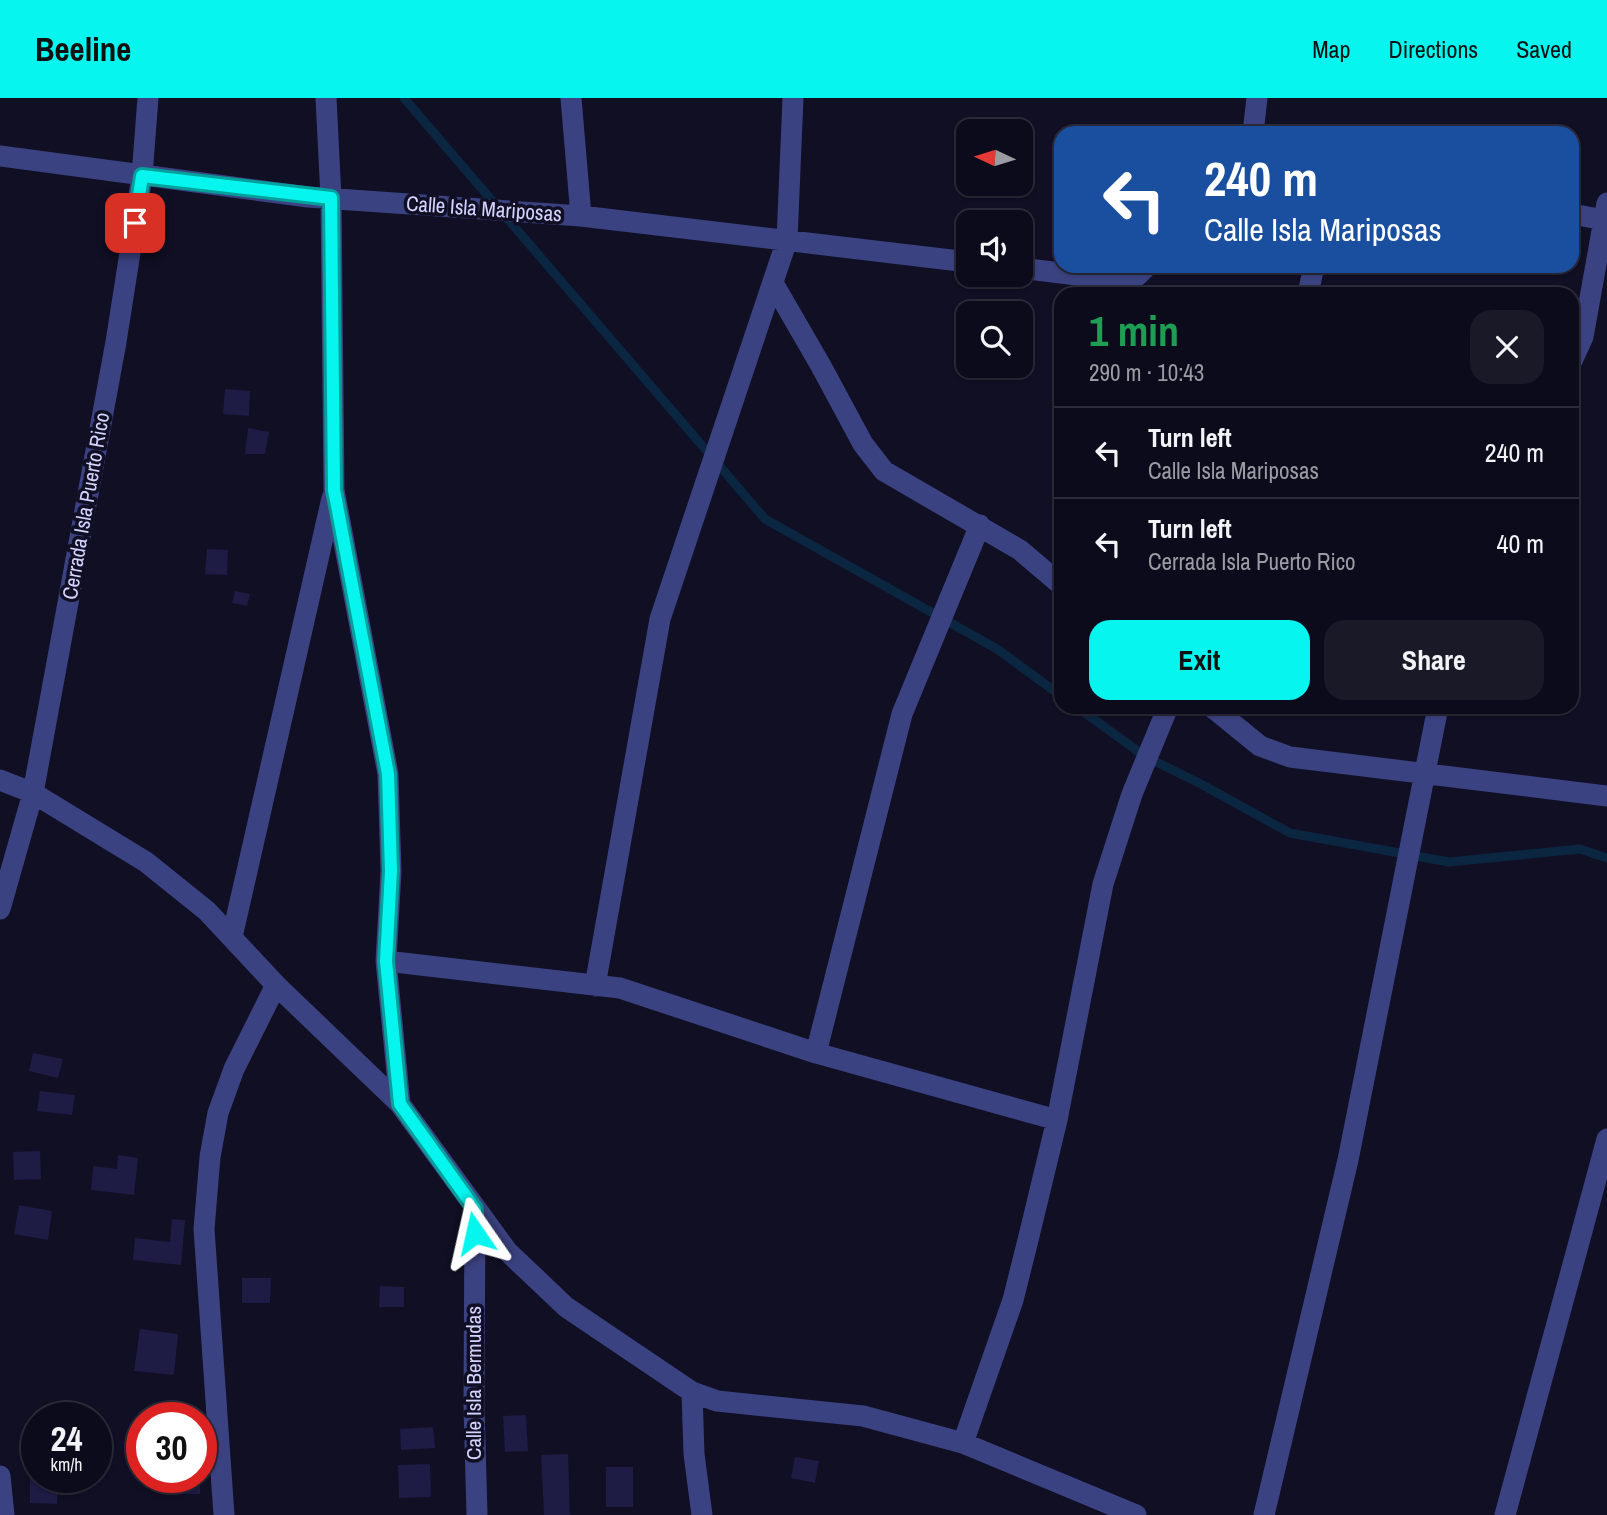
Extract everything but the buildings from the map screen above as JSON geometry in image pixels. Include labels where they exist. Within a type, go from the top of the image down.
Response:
[{"type":"street","name":"Cerrada Isla Puerto Rico","points":[[0,909],[33,793],[116,342],[142,176],[148,98]]},
{"type":"street","points":[[326,98],[331,198],[334,490],[388,774],[391,871],[386,961],[400,1104]]},
{"type":"street","points":[[571,98],[581,216]]},
{"type":"street","points":[[595,986],[660,619],[787,240],[793,98]]},
{"type":"street","points":[[1254,126],[1257,98]]},
{"type":"street","name":"Calle Isla Mariposas","points":[[0,156],[331,198],[581,216],[956,261]]},
{"type":"street","points":[[1579,214],[1605,212],[1583,337],[1579,345]]},
{"type":"street","points":[[1033,270],[1054,272]]},
{"type":"street","points":[[1061,273],[1110,279],[1137,276],[1140,273]]},
{"type":"street","points":[[773,283],[863,444],[884,471],[1020,550],[1054,579]]},
{"type":"street","points":[[232,937],[334,490]]},
{"type":"street","points":[[816,1053],[902,714],[980,525]]},
{"type":"street","points":[[963,1443],[1013,1300],[1057,1119],[1103,884],[1132,794],[1165,714]]},
{"type":"street","points":[[1221,714],[1261,746],[1290,757],[1607,796]]},
{"type":"street","points":[[1264,1515],[1348,1160],[1437,714]]},
{"type":"street","points":[[0,780],[33,793],[146,862],[207,911],[276,985],[400,1104],[507,1251],[565,1307],[692,1392],[717,1402],[863,1416],[963,1443],[1136,1515]]},
{"type":"street","points":[[386,961],[620,988],[816,1053],[1057,1119]]},
{"type":"street","points":[[225,1515],[204,1229],[210,1157],[218,1113],[234,1069],[276,985]]},
{"type":"street","points":[[1505,1515],[1607,1139]]},
{"type":"street","name":"Calle Isla Bermudas","points":[[475,1209],[474,1461],[477,1515]]},
{"type":"street","points":[[692,1392],[694,1454],[702,1515]]},
{"type":"street","points":[[0,1476],[4,1515]]},
{"type":"waterway","points":[[404,98],[765,519],[997,649],[1054,691]]},
{"type":"waterway","points":[[1087,714],[1146,757],[1290,833],[1449,862],[1580,849],[1607,858]]},
{"type":"route","points":[[135,223],[142,176],[331,198],[334,490],[388,774],[391,871],[386,961],[400,1104],[475,1209],[475,1233]]}]
